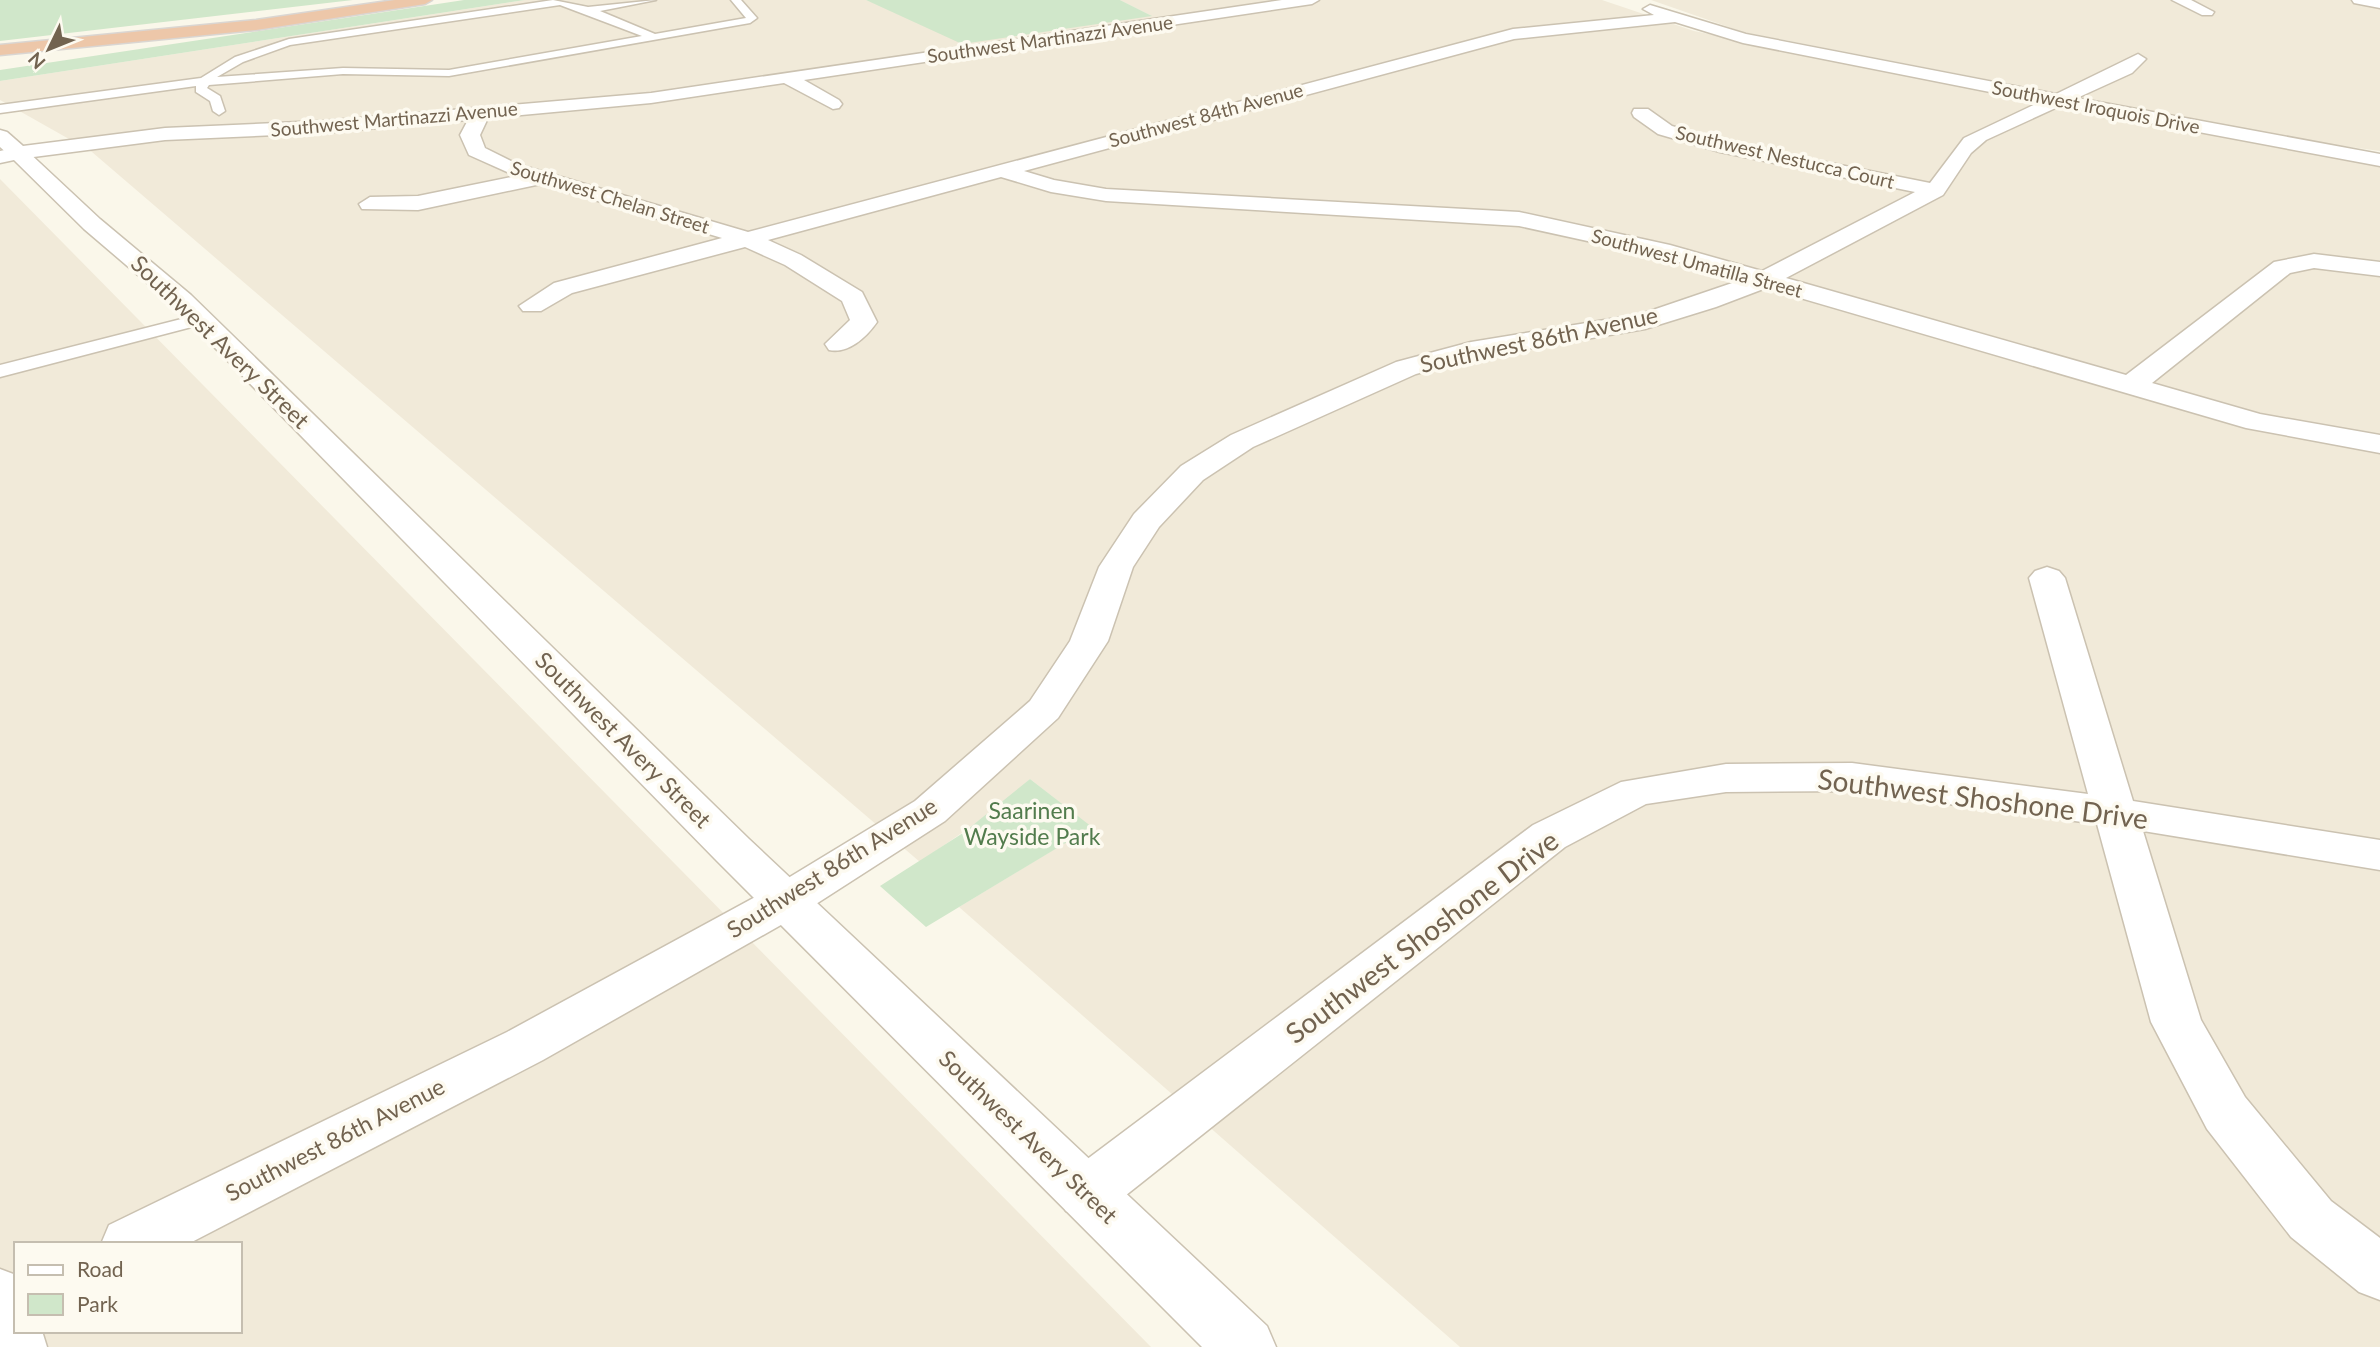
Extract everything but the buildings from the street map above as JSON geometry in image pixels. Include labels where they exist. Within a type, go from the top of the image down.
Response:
[{"type":"highway","points":[[0,50],[256,25],[425,0]]},
{"type":"street","points":[[1235,0],[1258,8]]},
{"type":"street","name":"Southwest Martinazzi Avenue","points":[[6,149],[166,134],[322,127],[651,98],[1312,0]]},
{"type":"street","points":[[2179,0],[2207,12]]},
{"type":"street","points":[[2359,0],[2380,4]]},
{"type":"street","name":"Southwest Iroquois Drive","points":[[1637,4],[1707,29],[2380,160]]},
{"type":"street","name":"Southwest 84th Avenue","points":[[532,306],[563,288],[1513,34],[1672,18]]},
{"type":"street","points":[[1812,51],[1844,39]]},
{"type":"street","name":"Southwest 86th Avenue","points":[[134,1242],[525,1046],[786,901],[930,811],[1044,709],[1089,641],[1116,567],[1146,521],[1202,467],[1242,441],[1406,368],[1471,350],[1645,321],[1707,302],[1764,279],[1935,190],[1947,179],[1955,157],[1964,145],[2126,69],[2138,59]]},
{"type":"street","points":[[787,78],[833,104]]},
{"type":"street","name":"Southwest Chelan Street","points":[[481,113],[470,135],[476,151],[539,178],[585,189],[745,238],[793,260],[853,297],[864,322],[838,344]]},
{"type":"street","name":"Southwest Nestucca Court","points":[[1641,113],[1665,130],[1727,148],[1935,190]]},
{"type":"street","name":"Southwest Avery Street","points":[[6,149],[201,318],[786,901],[1245,1347]]},
{"type":"street","name":"Southwest Umatilla Street","points":[[1000,170],[1051,186],[1106,195],[1519,219],[1670,252],[2256,422],[2380,444]]},
{"type":"street","points":[[370,204],[418,203],[539,178]]},
{"type":"street","points":[[2129,387],[2282,267],[2314,261],[2380,269]]},
{"type":"street","points":[[2047,578],[2176,1023],[2226,1113],[2311,1219],[2380,1273]]},
{"type":"street","name":"Southwest Shoshone Drive","points":[[1086,1193],[1549,836],[1636,792],[1726,778],[1852,777],[2113,812],[2380,855]]},
{"type":"lane","points":[[588,10],[651,0]]},
{"type":"lane","points":[[0,109],[99,93],[202,82],[349,71],[439,74],[750,20],[752,18],[736,0]]},
{"type":"lane","points":[[219,111],[216,99],[200,89],[202,82],[224,68],[289,42],[559,2],[588,10],[654,37]]},
{"type":"lane","points":[[0,371],[201,318]]},
{"type":"shaded area","points":[[525,0],[866,0],[883,6],[1150,15],[1120,0],[1602,0],[1694,31],[2184,130],[2380,165],[2380,1347],[1460,1347],[959,907],[1091,827],[1030,779],[996,809],[920,862],[92,152],[0,100],[0,81]]},
{"type":"shaded area","points":[[1651,0],[2380,0],[2380,151],[2299,140],[1743,32]]},
{"type":"shaded area","points":[[0,179],[1151,1347],[0,1347]]},
{"type":"green space","points":[[0,0],[353,0],[0,41]]},
{"type":"green space","points":[[464,0],[525,0],[0,81],[0,70]]},
{"type":"green space","points":[[866,0],[1120,0],[1152,16],[962,44]]},
{"type":"green space","name":"Saarinen Wayside Park","points":[[1030,779],[1092,827],[926,927],[880,886],[963,833]]}]
